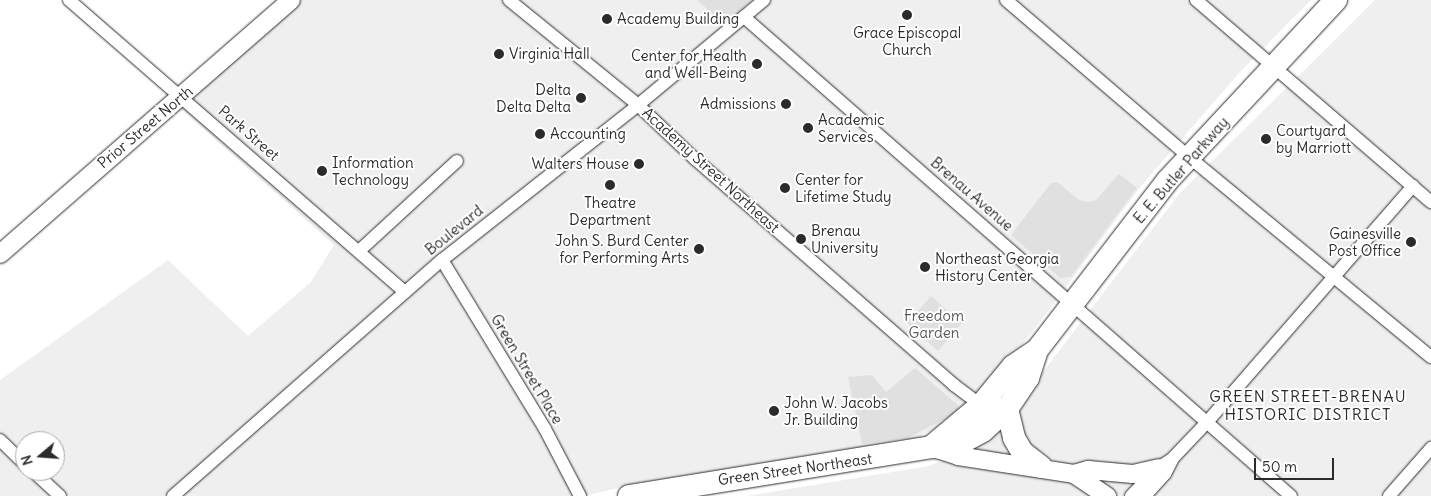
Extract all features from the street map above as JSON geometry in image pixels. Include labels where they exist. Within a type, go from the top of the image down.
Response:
[{"type":"highway","name":"E. E. Butler Parkway","points":[[931,447],[981,405],[1013,366],[1036,350],[1074,304],[1167,181],[1336,0]]},
{"type":"highway","name":"E. E. Butler Parkway","points":[[931,447],[952,448],[970,440],[1007,409],[1028,378],[1036,350]]},
{"type":"highway","points":[[981,405],[1007,409],[1014,438],[1022,452],[1041,467]]},
{"type":"highway","name":"Green Street Northeast","points":[[629,496],[931,447]]},
{"type":"street","name":"Park Street","points":[[69,0],[182,96],[405,292]]},
{"type":"street","name":"Prior Street North","points":[[0,254],[291,0]]},
{"type":"street","name":"Academy Street Northeast","points":[[509,0],[638,105],[695,159],[954,386],[981,405]]},
{"type":"street","name":"Boulevard","points":[[173,496],[442,260],[638,105],[764,0]]},
{"type":"street","points":[[1006,0],[1189,157],[1431,357]]},
{"type":"street","points":[[1196,0],[1431,202]]},
{"type":"street","name":"Brenau Avenue","points":[[744,17],[1208,421],[1291,496]]},
{"type":"street","points":[[359,251],[457,161]]},
{"type":"street","points":[[1131,496],[1208,421],[1413,186]]},
{"type":"street","name":"Green Street Place","points":[[442,260],[545,429],[580,496]]},
{"type":"street","points":[[0,440],[15,454]]},
{"type":"street","points":[[931,447],[958,456],[1041,467],[1074,474],[1107,496]]},
{"type":"street","points":[[1389,496],[1431,448]]},
{"type":"street","points":[[1074,474],[1088,470],[1133,474],[1165,463]]},
{"type":"street","points":[[1145,496],[1165,474],[1165,463]]},
{"type":"street","points":[[44,481],[60,496]]},
{"type":"shaded area","points":[[280,0],[1311,0],[1240,72],[1141,186],[1034,330],[980,395],[955,418],[910,441],[631,485],[584,496],[0,496],[0,380],[168,260],[248,336],[310,283],[334,245],[170,99]]},
{"type":"shaded area","points":[[1375,0],[1431,0],[1431,496],[747,496],[929,466],[979,447],[997,432],[1179,194]]},
{"type":"green space","points":[[697,0],[752,0],[724,24]]},
{"type":"green space","points":[[1119,174],[1137,188],[1071,277],[1060,278],[1011,235],[1051,183],[1057,182],[1079,200],[1088,202],[1096,200]]},
{"type":"green space","name":"Freedom Garden","points":[[931,296],[962,323],[938,351],[907,323]]},
{"type":"green space","points":[[915,368],[959,406],[956,413],[908,438],[862,444],[848,377],[872,375],[886,392]]},
{"type":"place","name":"Grace Episcopal Church","points":[[907,15]]},
{"type":"place","name":"Academy Building","points":[[607,19]]},
{"type":"place","name":"Virginia Hall","points":[[499,54]]},
{"type":"place","name":"Center for Health and Well-Being","points":[[757,64]]},
{"type":"place","name":"Delta Delta Delta","points":[[581,98]]},
{"type":"place","name":"Admissions","points":[[786,104]]},
{"type":"place","name":"Academic Services","points":[[808,128]]},
{"type":"place","name":"Accounting","points":[[540,134]]},
{"type":"place","name":"Courtyard by Marriott","points":[[1266,139]]},
{"type":"place","name":"Walters House","points":[[639,164]]},
{"type":"place","name":"Information Technology","points":[[322,171]]},
{"type":"place","name":"Theatre Department","points":[[610,185]]},
{"type":"place","name":"Center for Lifetime Study","points":[[785,188]]},
{"type":"place","name":"Brenau University","points":[[801,239]]},
{"type":"place","name":"Gainesville Post Office","points":[[1411,242]]},
{"type":"place","name":"John S. Burd Center for Performing Arts","points":[[699,249]]},
{"type":"place","name":"Northeast Georgia History Center","points":[[925,267]]},
{"type":"place","name":"John W. Jacobs Jr. Building","points":[[774,411]]},
{"type":"district","name":"GREEN STREET-BRENAU HISTORIC DISTRICT","points":[[1308,405]]}]
